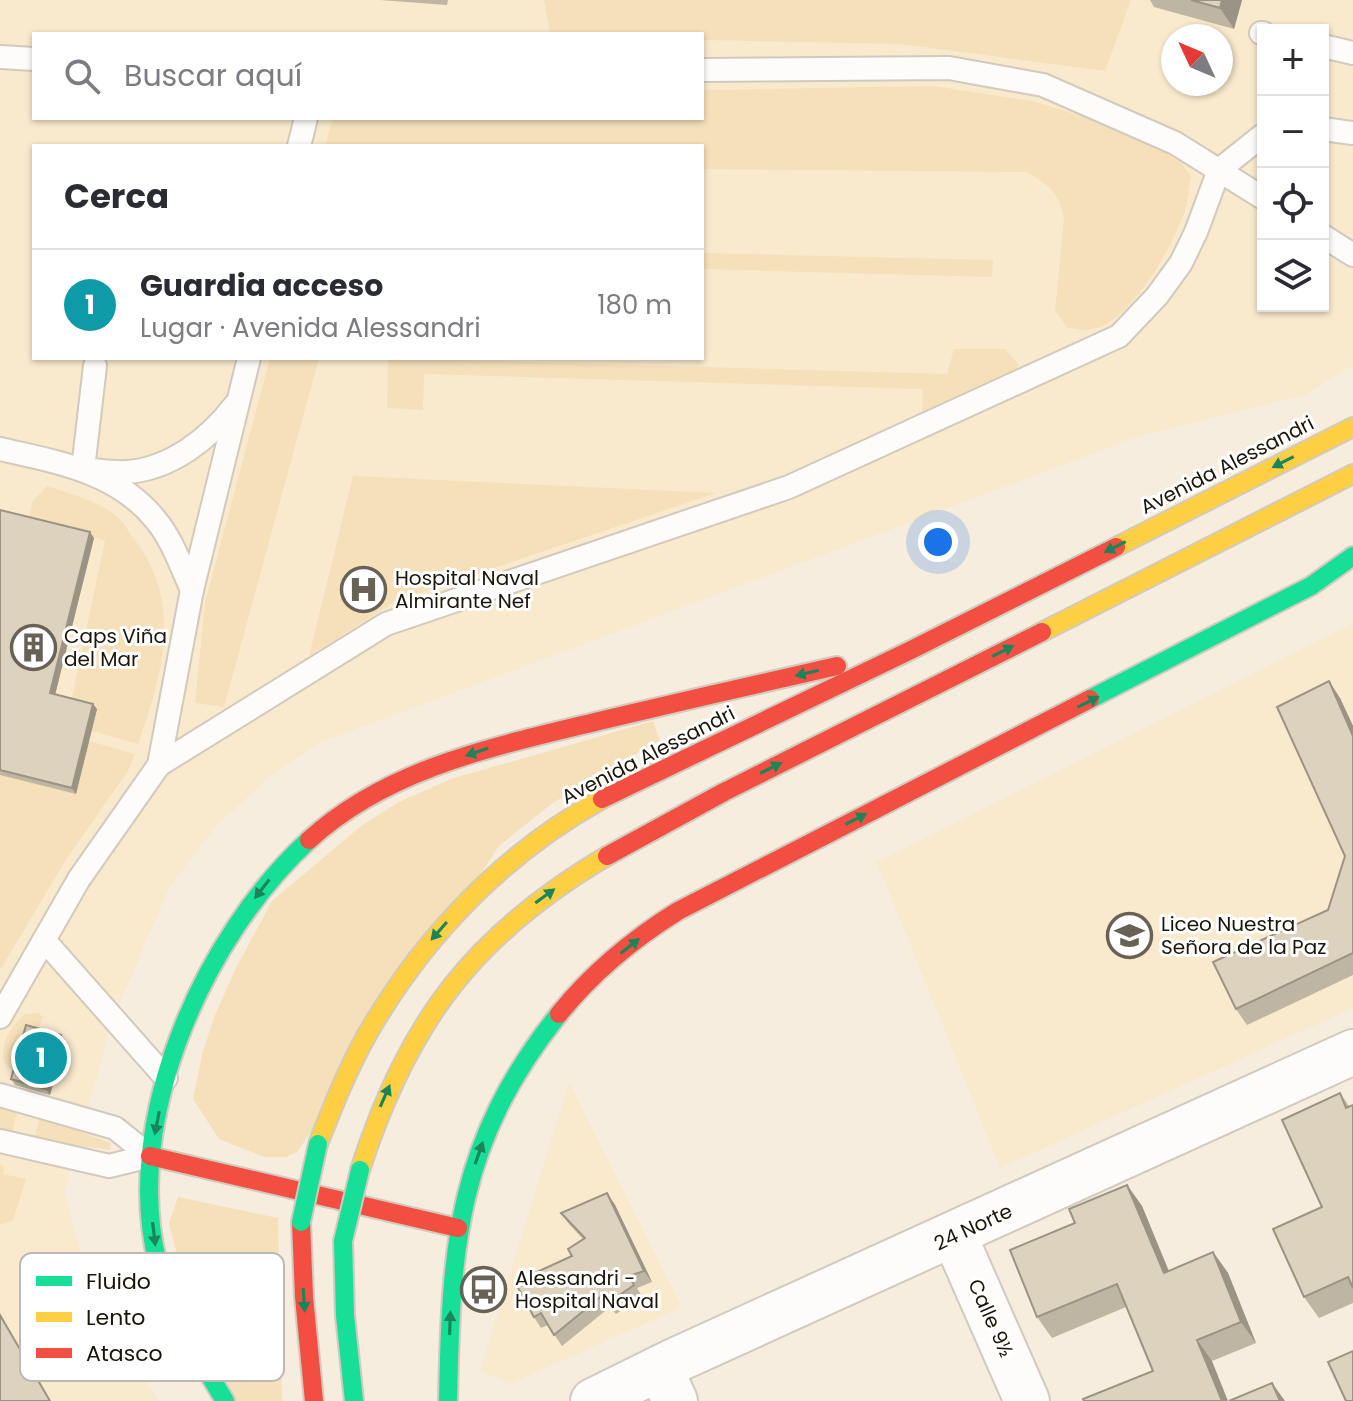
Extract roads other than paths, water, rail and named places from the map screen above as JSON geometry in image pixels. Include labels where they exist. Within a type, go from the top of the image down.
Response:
[{"type":"main road","name":"Avenida Alessandri","points":[[314,1401],[304,1297],[301,1222],[318,1144],[361,1041],[424,948],[462,905],[550,831],[599,801],[911,650],[1353,427]]},
{"type":"main road","points":[[354,1401],[345,1315],[343,1241],[375,1119],[423,1024],[450,986],[515,918],[576,874],[703,802],[1353,474]]},
{"type":"main road","points":[[448,1401],[450,1315],[458,1228],[469,1184],[503,1098],[554,1021],[588,982],[626,948],[712,892],[1311,586],[1353,556]]},
{"type":"main road","points":[[156,1253],[149,1198],[150,1156],[166,1078],[183,1022],[201,979],[224,940],[286,859],[315,831],[386,786],[500,745],[911,650]]},
{"type":"main road","points":[[150,1156],[458,1228]]},
{"type":"main road","points":[[214,1381],[225,1401]]},
{"type":"street","name":"24 Norte","points":[[593,1401],[667,1384],[954,1235],[1353,1052]]},
{"type":"street","name":"Calle 9½","points":[[954,1235],[1027,1401]]},
{"type":"lane","points":[[1329,47],[1353,53]]},
{"type":"lane","points":[[0,57],[32,59]]},
{"type":"lane","points":[[704,70],[949,68],[1043,85],[1175,143],[1257,194]]},
{"type":"lane","points":[[300,144],[306,120]]},
{"type":"lane","points":[[1329,130],[1353,133]]},
{"type":"lane","points":[[0,1017],[79,879],[159,765],[386,624],[789,487],[1119,336],[1157,296],[1181,263],[1219,170],[1257,140]]},
{"type":"lane","points":[[1329,240],[1353,255]]},
{"type":"lane","points":[[159,765],[192,590],[249,360]]},
{"type":"lane","points":[[83,469],[95,366]]},
{"type":"lane","points":[[0,449],[83,469],[127,472],[166,460],[205,439],[241,398]]},
{"type":"lane","points":[[83,469],[137,500],[156,519],[170,541],[192,590]]},
{"type":"lane","points":[[44,940],[166,1078]]},
{"type":"lane","points":[[0,1095],[115,1128],[150,1156]]},
{"type":"lane","points":[[0,1141],[109,1166],[150,1156]]},
{"type":"place","name":"Hospital Naval Almirante Nef","points":[[364,590]]},
{"type":"place","name":"Caps Viña del Mar","points":[[33,648]]},
{"type":"place","name":"Liceo Nuestra Señora de la Paz","points":[[1130,935]]},
{"type":"place","name":"Guardia acceso","points":[[41,1058]]},
{"type":"place","name":"Alessandri - Hospital Naval","points":[[484,1289]]}]
